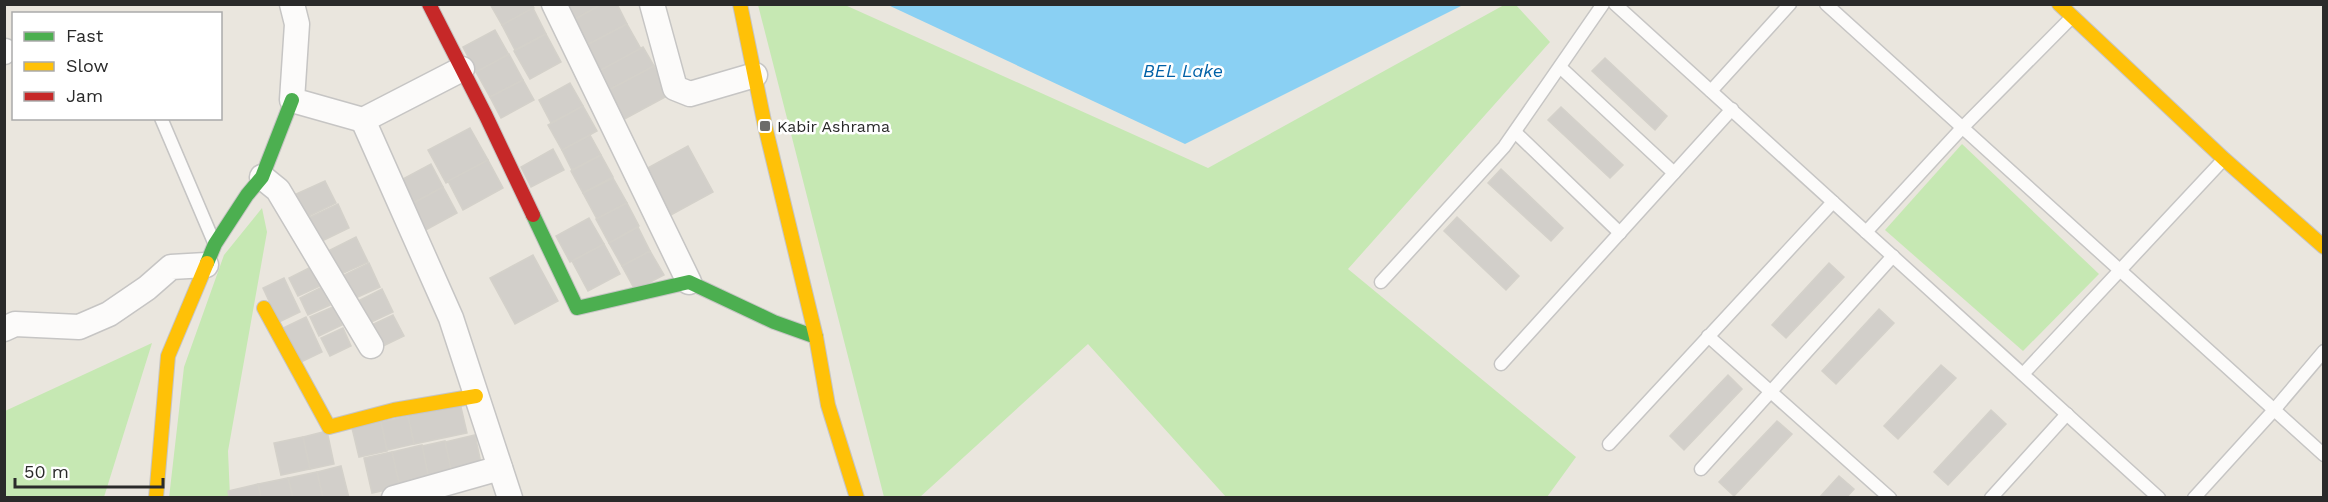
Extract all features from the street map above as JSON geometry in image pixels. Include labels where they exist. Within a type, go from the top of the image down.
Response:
[{"type":"street","points":[[156,498],[168,356],[210,254],[247,195],[262,177],[292,100],[297,24],[292,4]]},
{"type":"street","points":[[429,4],[577,308],[689,282],[774,322],[816,337]]},
{"type":"street","points":[[554,4],[689,282]]},
{"type":"street","points":[[652,4],[675,88],[690,94],[755,75]]},
{"type":"street","points":[[740,4],[816,337],[828,405],[857,498]]},
{"type":"street","points":[[2059,4],[2224,159],[2324,247]]},
{"type":"street","points":[[292,100],[363,120],[462,69]]},
{"type":"street","points":[[363,120],[451,318],[510,498]]},
{"type":"street","points":[[262,177],[278,190],[371,346]]},
{"type":"street","points":[[4,329],[15,324],[79,327],[109,314],[147,288],[171,267],[210,254]]},
{"type":"street","points":[[264,308],[329,427],[394,410],[476,396]]},
{"type":"street","points":[[394,498],[500,468]]},
{"type":"lane","points":[[1381,282],[1504,147],[1603,4]]},
{"type":"lane","points":[[1616,4],[2159,498]]},
{"type":"lane","points":[[1711,91],[1790,4]]},
{"type":"lane","points":[[1826,4],[2324,455]]},
{"type":"lane","points":[[1866,232],[1962,128],[2072,16]]},
{"type":"lane","points":[[1560,67],[1674,173]]},
{"type":"lane","points":[[1501,364],[1731,109]]},
{"type":"lane","points":[[162,120],[210,254]]},
{"type":"lane","points":[[1515,132],[1620,233]]},
{"type":"lane","points":[[2023,374],[2224,159]]},
{"type":"lane","points":[[1609,444],[1833,202]]},
{"type":"lane","points":[[1701,470],[1893,256]]},
{"type":"lane","points":[[1708,336],[1890,498]]},
{"type":"lane","points":[[2193,498],[2274,410],[2324,351]]},
{"type":"lane","points":[[1991,498],[2067,414]]},
{"type":"green space","points":[[758,5],[845,5],[1208,168],[1504,5],[1516,5],[1550,42],[1348,269],[1576,457],[1547,497],[1226,497],[1088,344],[920,497],[884,497]]},
{"type":"green space","points":[[1962,144],[2099,274],[2023,351],[1885,230]]},
{"type":"green space","points":[[262,208],[267,232],[228,451],[230,497],[169,498],[184,367],[224,255]]},
{"type":"green space","points":[[152,343],[104,497],[5,497],[5,411]]},
{"type":"water","name":"BEL Lake","points":[[888,5],[1463,5],[1185,144]]},
{"type":"building","points":[[490,4],[532,4],[534,8],[502,25]]},
{"type":"building","points":[[561,4],[602,4],[570,22]]},
{"type":"building","points":[[602,4],[617,4],[627,24],[585,46],[570,22]]},
{"type":"building","points":[[533,8],[546,34],[515,50],[502,25]]},
{"type":"building","points":[[627,24],[641,49],[599,71],[585,46]]},
{"type":"building","points":[[495,30],[509,55],[476,72],[463,47]]},
{"type":"building","points":[[546,34],[561,62],[530,79],[514,51]]},
{"type":"building","points":[[643,47],[654,66],[609,90],[599,71]]},
{"type":"building","points":[[509,54],[523,80],[490,97],[476,72]]},
{"type":"building","points":[[1605,58],[1667,116],[1655,130],[1592,71]]},
{"type":"building","points":[[654,66],[669,95],[619,122],[603,93]]},
{"type":"building","points":[[523,80],[534,100],[501,118],[490,97]]},
{"type":"building","points":[[570,83],[583,106],[551,123],[539,100]]},
{"type":"building","points":[[583,106],[597,131],[562,150],[548,125]]},
{"type":"building","points":[[1561,107],[1623,165],[1610,178],[1548,120]]},
{"type":"building","points":[[470,128],[488,160],[446,183],[428,150]]},
{"type":"building","points":[[590,135],[601,155],[572,170],[562,150]]},
{"type":"building","points":[[688,146],[713,192],[669,216],[644,170]]},
{"type":"building","points":[[553,149],[564,170],[531,187],[521,167]]},
{"type":"building","points":[[601,155],[613,177],[583,193],[571,171]]},
{"type":"building","points":[[488,160],[503,188],[463,210],[448,181]]},
{"type":"building","points":[[431,164],[443,187],[413,203],[401,180]]},
{"type":"building","points":[[1501,169],[1563,228],[1551,241],[1488,183]]},
{"type":"building","points":[[613,178],[627,203],[597,219],[583,193]]},
{"type":"building","points":[[325,181],[336,203],[307,217],[296,194]]},
{"type":"building","points":[[443,187],[457,213],[422,232],[408,206]]},
{"type":"building","points":[[627,203],[639,226],[609,243],[596,219]]},
{"type":"building","points":[[338,204],[349,228],[320,242],[308,218]]},
{"type":"building","points":[[1457,217],[1519,276],[1506,290],[1444,231]]},
{"type":"building","points":[[589,218],[604,244],[570,262],[556,236]]},
{"type":"building","points":[[638,227],[650,251],[622,266],[609,243]]},
{"type":"building","points":[[356,237],[368,262],[339,275],[328,251]]},
{"type":"building","points":[[604,244],[620,274],[588,291],[572,261]]},
{"type":"building","points":[[650,251],[664,275],[635,290],[622,266]]},
{"type":"building","points":[[533,255],[558,301],[515,324],[490,278]]},
{"type":"building","points":[[369,263],[380,287],[351,300],[340,277]]},
{"type":"building","points":[[1829,263],[1844,277],[1786,338],[1772,325]]},
{"type":"building","points":[[311,267],[320,286],[298,296],[289,278]]},
{"type":"building","points":[[284,278],[300,312],[279,322],[263,288]]},
{"type":"building","points":[[322,287],[330,305],[308,315],[300,298]]},
{"type":"building","points":[[382,289],[393,312],[365,325],[354,303]]},
{"type":"building","points":[[333,307],[342,325],[319,336],[310,317]]},
{"type":"building","points":[[1879,309],[1894,323],[1836,384],[1822,371]]},
{"type":"building","points":[[393,315],[404,336],[377,349],[367,327]]},
{"type":"building","points":[[306,317],[322,352],[299,363],[283,328]]},
{"type":"building","points":[[343,328],[351,346],[330,356],[321,338]]},
{"type":"building","points":[[1941,365],[1956,378],[1898,439],[1884,426]]},
{"type":"building","points":[[1728,375],[1742,389],[1684,450],[1670,436]]},
{"type":"building","points":[[460,403],[467,433],[414,444],[407,414]]},
{"type":"building","points":[[1991,410],[2006,424],[1948,485],[1934,472]]},
{"type":"building","points":[[408,416],[414,444],[387,450],[381,422]]},
{"type":"building","points":[[1777,421],[1792,434],[1734,496],[1719,482]]},
{"type":"building","points":[[381,422],[387,451],[359,457],[352,428]]},
{"type":"building","points":[[327,431],[334,464],[310,469],[303,437]]},
{"type":"building","points":[[475,435],[482,468],[452,475],[445,442]]},
{"type":"building","points":[[303,437],[310,469],[281,475],[274,443]]},
{"type":"building","points":[[445,441],[452,475],[429,480],[422,446]]},
{"type":"building","points":[[422,445],[429,480],[399,487],[392,452]]},
{"type":"building","points":[[392,452],[400,487],[372,493],[364,458]]},
{"type":"building","points":[[341,466],[349,498],[323,498],[317,472]]},
{"type":"building","points":[[317,472],[323,498],[293,498],[288,478]]},
{"type":"building","points":[[1839,476],[1854,489],[1846,498],[1819,498]]},
{"type":"building","points":[[288,478],[293,498],[261,498],[258,484]]},
{"type":"building","points":[[258,484],[261,498],[229,498],[228,491]]},
{"type":"traffic: fast","points":[[207,263],[215,244],[247,195],[262,177],[292,100]]},
{"type":"traffic: fast","points":[[533,215],[577,308],[689,282],[774,322],[816,337]]},
{"type":"traffic: slow","points":[[740,4],[765,126],[816,337],[828,405],[857,498]]},
{"type":"traffic: slow","points":[[2059,4],[2224,159],[2324,247]]},
{"type":"traffic: slow","points":[[156,498],[168,356],[207,263]]},
{"type":"traffic: slow","points":[[264,308],[329,427],[394,410],[476,396]]},
{"type":"traffic: jam","points":[[429,4],[533,215]]},
{"type":"place","name":"Kabir Ashrama","points":[[765,126]]}]
